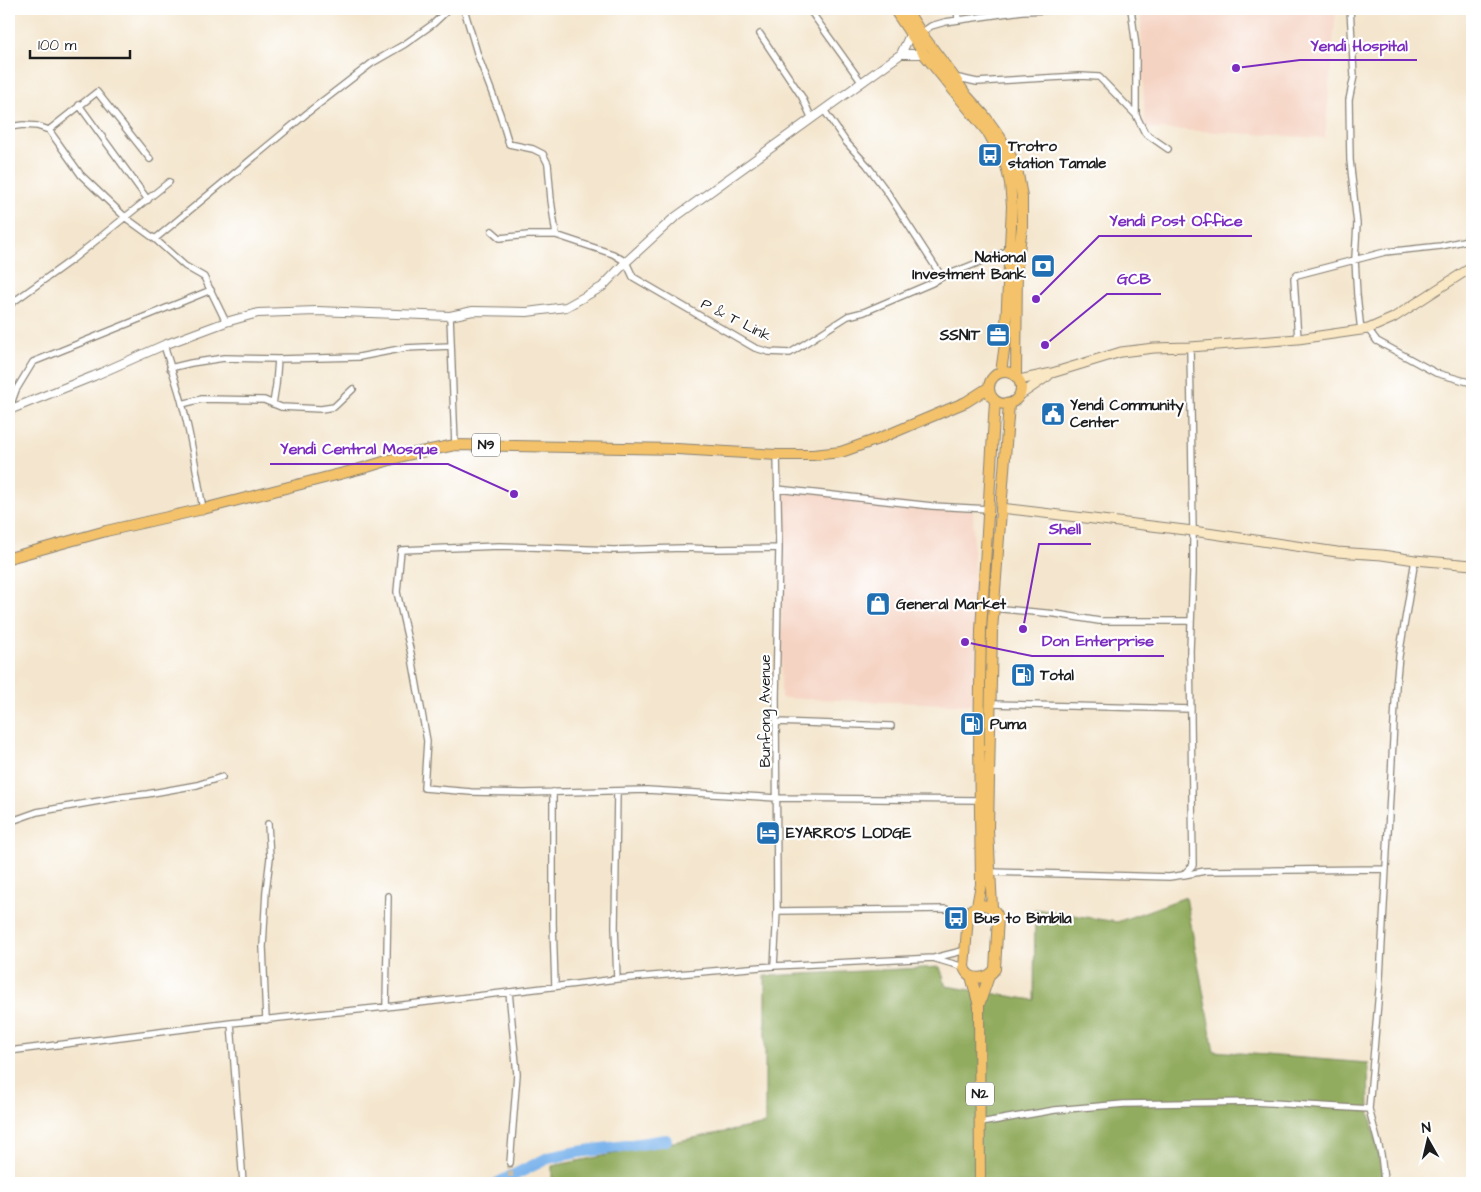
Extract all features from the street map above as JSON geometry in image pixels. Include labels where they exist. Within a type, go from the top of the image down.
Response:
[{"type":"highway","points":[[894,9],[915,36],[954,77],[984,116],[1000,137],[1016,168],[1022,197],[1022,227],[1017,266],[1017,378],[1021,390],[1017,399],[1009,404],[999,404],[991,395]]},
{"type":"highway","points":[[906,9],[915,36],[924,54],[989,134],[1006,166],[1012,206],[1005,344],[1001,372]]},
{"type":"highway","points":[[977,906],[981,884],[981,630],[989,508],[992,378],[1001,372],[1006,372],[1017,378]]},
{"type":"highway","name":"N9","points":[[9,558],[106,531],[366,468],[406,454],[455,445],[677,449],[777,455],[812,455],[841,452],[878,439],[966,402],[991,395]]},
{"type":"highway","points":[[992,908],[988,829],[992,608],[1009,404]]},
{"type":"highway","points":[[977,906],[992,908],[998,917],[995,969],[989,976],[982,978],[971,976],[965,971],[964,967],[968,916],[972,909],[977,906]]},
{"type":"highway","name":"N2","points":[[971,976],[979,1006],[980,1183]]},
{"type":"highway","name":"N2","points":[[979,1006],[989,976]]},
{"type":"main road","points":[[1017,378],[1052,373],[1121,352],[1154,348],[1298,339],[1364,330],[1393,318],[1472,267]]},
{"type":"main road","points":[[1020,395],[1052,373]]},
{"type":"main road","points":[[1001,508],[1193,531],[1337,552],[1472,565]]},
{"type":"street","points":[[154,240],[311,110],[372,63],[405,44],[433,24],[448,9]]},
{"type":"street","points":[[464,9],[478,56],[509,144],[533,149],[543,154],[548,164],[556,235]]},
{"type":"street","points":[[809,9],[862,83]]},
{"type":"street","points":[[957,9],[958,20]]},
{"type":"street","points":[[9,409],[94,376],[164,345],[226,322],[258,313],[317,311],[450,316],[473,311],[527,312],[566,307],[602,287],[674,218],[902,54],[915,36],[931,26],[958,20],[1022,11],[1077,9]]},
{"type":"street","points":[[1131,9],[1136,47],[1136,115]]},
{"type":"street","points":[[1350,9],[1354,76],[1349,100],[1350,160],[1357,224],[1355,259],[1357,295],[1364,330],[1377,341],[1436,373],[1472,383]]},
{"type":"street","points":[[760,34],[802,97],[812,119]]},
{"type":"street","points":[[902,54],[924,54]]},
{"type":"street","points":[[954,77],[977,82],[1080,76],[1099,77],[1136,115],[1145,132],[1168,149]]},
{"type":"street","points":[[49,130],[97,92],[150,159]]},
{"type":"street","points":[[79,105],[148,200]]},
{"type":"street","points":[[824,110],[846,142],[868,165],[942,277]]},
{"type":"street","points":[[9,127],[37,126],[49,130],[81,175],[126,218],[185,266],[204,277],[226,322]]},
{"type":"street","points":[[9,305],[73,259],[170,182]]},
{"type":"street","points":[[492,232],[500,238],[556,235],[613,254],[626,262]]},
{"type":"street","points":[[1298,339],[1294,278],[1297,275],[1385,252],[1441,246],[1472,239]]},
{"type":"street","name":"P & T Link","points":[[626,262],[633,277],[756,348],[769,352],[790,353],[848,316],[864,312],[942,277],[1010,250]]},
{"type":"street","points":[[9,409],[16,390],[34,362],[211,290]]},
{"type":"street","points":[[450,316],[455,445]]},
{"type":"street","points":[[164,345],[190,437],[203,509]]},
{"type":"street","points":[[170,368],[224,358],[359,357],[405,348],[450,346]]},
{"type":"street","points":[[1183,875],[1193,865],[1190,621],[1193,531],[1190,347]]},
{"type":"street","points":[[273,404],[278,359]]},
{"type":"street","points":[[182,404],[202,399],[264,400],[281,407],[302,409],[334,408],[353,389]]},
{"type":"street","name":"Bunfong Avenue","points":[[774,966],[777,911],[776,722],[779,548],[777,455]]},
{"type":"street","points":[[777,489],[932,506],[989,508]]},
{"type":"street","points":[[779,548],[614,550],[499,546],[401,550],[397,592],[412,658],[427,741],[424,788],[471,792],[524,793],[616,790],[674,791],[777,798],[980,800]]},
{"type":"street","points":[[1386,1183],[1381,1154],[1369,1109],[1380,978],[1397,678],[1399,656],[1416,560]]},
{"type":"street","points":[[992,608],[1056,614],[1099,621],[1190,621]]},
{"type":"street","points":[[990,704],[1191,709]]},
{"type":"street","points":[[776,722],[891,726]]},
{"type":"street","points":[[9,822],[37,812],[196,785],[222,777]]},
{"type":"street","points":[[616,790],[615,927],[617,979]]},
{"type":"street","points":[[553,792],[555,986]]},
{"type":"street","points":[[266,1020],[263,947],[270,858],[268,824]]},
{"type":"street","points":[[991,872],[1169,877],[1223,870],[1386,869]]},
{"type":"street","points":[[386,1007],[388,896]]},
{"type":"street","points":[[777,911],[946,909]]},
{"type":"street","points":[[9,1051],[231,1023],[386,1007],[617,979],[774,966],[934,958],[966,950]]},
{"type":"street","points":[[934,958],[964,967]]},
{"type":"street","points":[[510,992],[517,1074],[510,1163]]},
{"type":"street","points":[[231,1023],[243,1183]]},
{"type":"street","points":[[980,1123],[1055,1110],[1124,1104],[1255,1102],[1369,1109]]},
{"type":"shaded area","points":[[1140,9],[1336,9],[1325,138],[1145,128]]},
{"type":"shaded area","name":"General Market","points":[[783,489],[973,510],[977,705],[781,698]]},
{"type":"green space","points":[[1186,897],[1214,1051],[1368,1063],[1369,1109],[1385,1183],[552,1183],[552,1166],[765,1124],[765,976],[940,967],[946,986],[1034,1000],[1035,909],[1117,922]]},
{"type":"waterway","points":[[498,1183],[548,1158],[666,1140]]},
{"type":"tunnel","points":[[510,1163],[511,1183]]},
{"type":"place","name":"Yendi Hospital","points":[[1236,68]]},
{"type":"place","name":"Trotro station Tamale","points":[[990,155]]},
{"type":"place","name":"National Investment Bank","points":[[1043,266]]},
{"type":"place","name":"Yendi Post Office","points":[[1036,299]]},
{"type":"place","name":"SSNIT","points":[[998,335]]},
{"type":"place","name":"GCB","points":[[1045,345]]},
{"type":"place","name":"Yendi Community Center","points":[[1053,414]]},
{"type":"place","name":"Yendi Central Mosque","points":[[514,494]]},
{"type":"place","name":"General Market","points":[[878,604]]},
{"type":"place","name":"Shell","points":[[1023,629]]},
{"type":"place","name":"Don Enterprise","points":[[965,642]]},
{"type":"place","name":"Total","points":[[1023,675]]},
{"type":"place","name":"Puma","points":[[972,724]]},
{"type":"place","name":"EYARRO'S LODGE","points":[[768,833]]},
{"type":"place","name":"Bus to Bimbila","points":[[956,918]]}]
